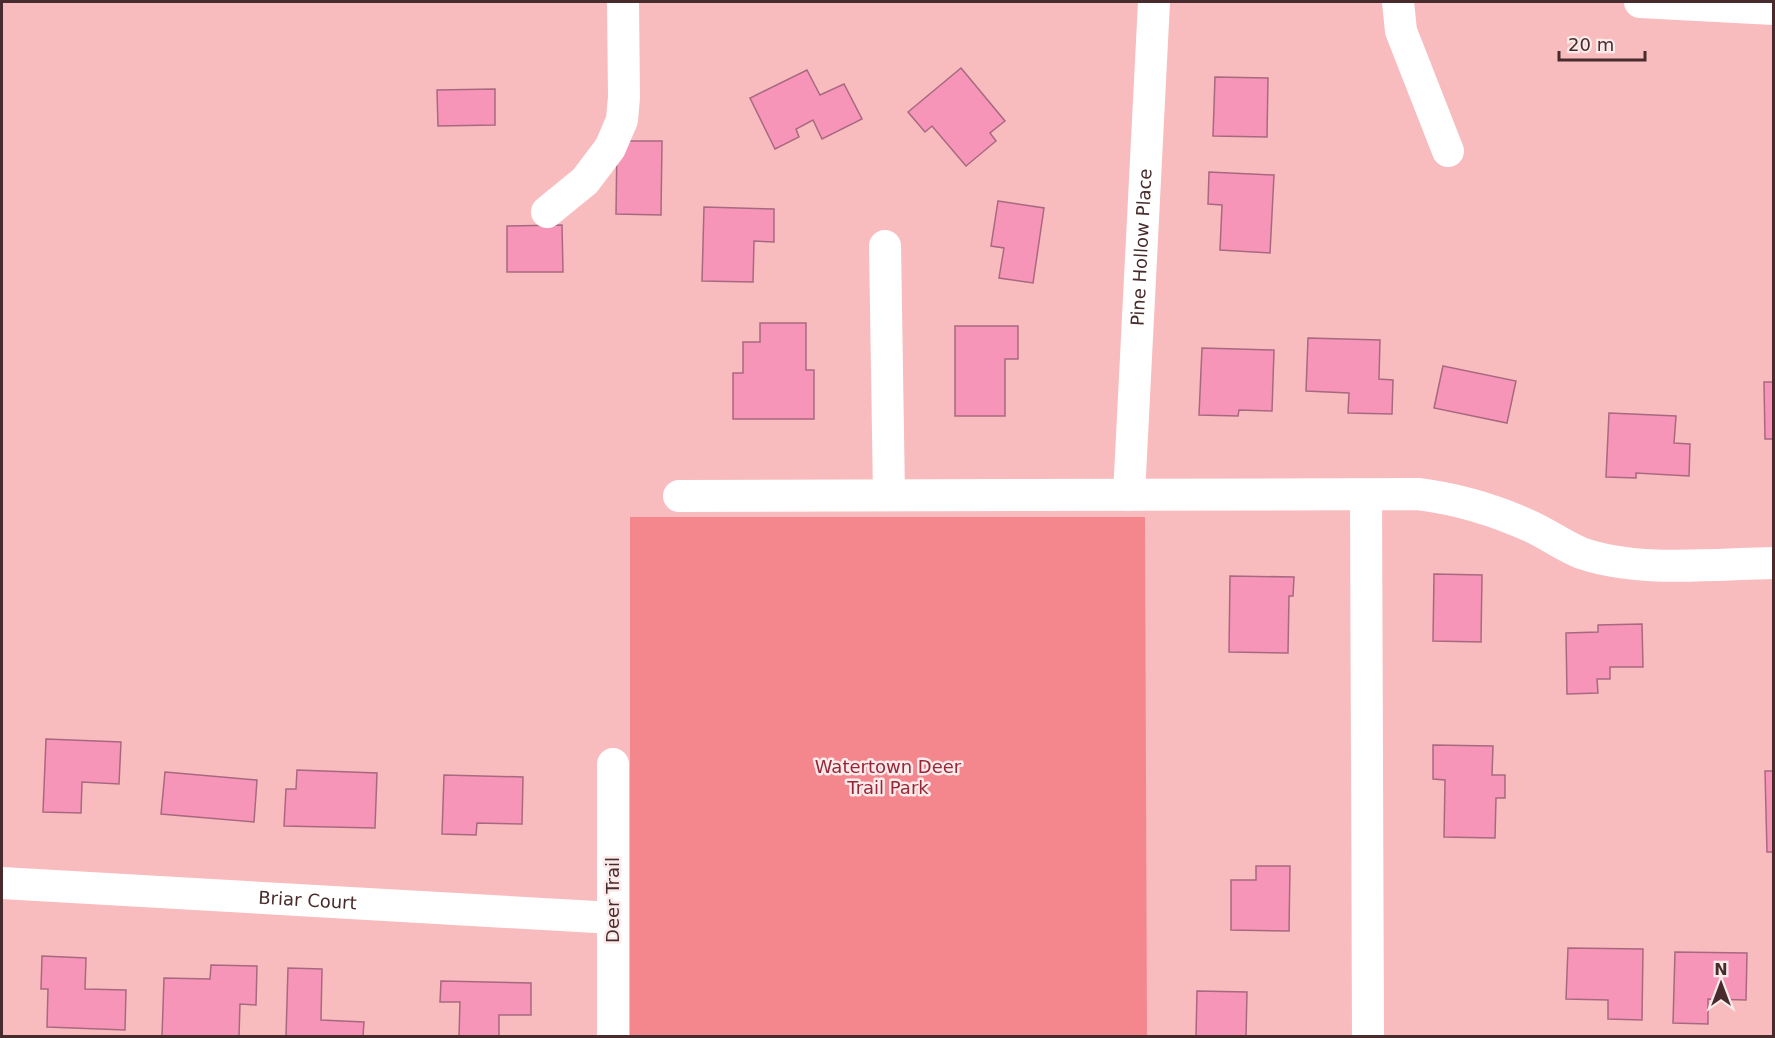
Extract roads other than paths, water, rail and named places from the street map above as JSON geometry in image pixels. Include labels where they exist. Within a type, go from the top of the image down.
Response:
[{"type":"street","points":[[546,212],[585,181],[610,148],[622,120],[624,97],[623,2]]},
{"type":"street","name":"Pine Hollow Place","points":[[1129,495],[1154,2]]},
{"type":"street","points":[[1398,2],[1401,31],[1448,151]]},
{"type":"street","points":[[1640,2],[1773,9]]},
{"type":"street","points":[[885,246],[889,495]]},
{"type":"street","points":[[679,496],[1418,494],[1452,499],[1488,509],[1532,527],[1580,552],[1611,561],[1648,565],[1773,563]]},
{"type":"street","points":[[1366,495],[1368,1036]]},
{"type":"street","name":"Deer Trail","points":[[613,764],[613,1036]]},
{"type":"street","name":"Briar Court","points":[[2,883],[613,918]]},
{"type":"park label","name":"Watertown Deer Trail Park","points":[[888,777]]}]
